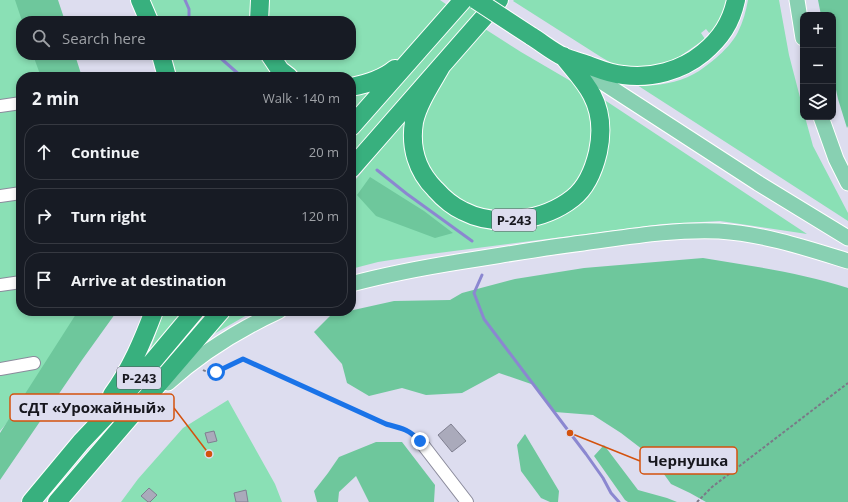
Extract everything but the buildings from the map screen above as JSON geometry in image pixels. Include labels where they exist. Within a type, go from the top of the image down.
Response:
[{"type":"highway","points":[[140,0],[146,16]]},
{"type":"highway","points":[[259,16],[260,0]]},
{"type":"highway","points":[[356,121],[463,0]]},
{"type":"highway","name":"Р-243","points":[[476,0],[563,56],[609,72],[636,76],[653,75],[673,70],[688,64],[700,56],[716,40],[728,24],[734,10],[736,0]]},
{"type":"highway","name":"Р-243","points":[[356,163],[500,0]]},
{"type":"highway","points":[[356,86],[383,77],[415,54]]},
{"type":"highway","name":"Р-243","points":[[442,65],[419,107],[414,122],[413,147],[419,166],[429,183],[446,200],[464,212],[482,218],[504,220],[525,219],[542,215],[557,209],[573,198],[584,186],[595,166],[600,143],[600,122],[597,108],[585,83],[563,56]]},
{"type":"highway","points":[[162,60],[166,72]]},
{"type":"highway","points":[[273,60],[283,72]]},
{"type":"highway","name":"Р-243","points":[[81,442],[122,382],[146,333],[152,316]]},
{"type":"highway","name":"Р-243","points":[[81,442],[117,404],[191,316]]},
{"type":"highway","name":"Р-243","points":[[98,454],[217,316]]},
{"type":"highway","points":[[31,502],[81,442]]},
{"type":"highway","points":[[57,502],[98,454]]},
{"type":"main road","points":[[797,0],[800,19]]},
{"type":"main road","name":"Р-243","points":[[563,56],[758,183],[848,238]]},
{"type":"main road","points":[[822,120],[836,159],[848,183]]},
{"type":"main road","name":"Р-243","points":[[356,283],[409,270],[482,258],[662,233],[691,231],[719,231],[772,238],[848,261]]},
{"type":"main road","name":"Р-243","points":[[98,454],[167,384],[193,362],[215,346],[269,316]]},
{"type":"street","points":[[0,106],[16,103]]},
{"type":"street","points":[[0,196],[16,194]]},
{"type":"street","points":[[0,285],[16,283]]},
{"type":"street","points":[[0,369],[34,363]]},
{"type":"street","points":[[420,441],[467,502]]},
{"type":"path","points":[[193,362],[206,372],[216,372],[243,359],[386,424],[408,430],[420,441]]},
{"type":"path","points":[[697,502],[712,487],[848,383]]},
{"type":"green space","points":[[0,0],[22,0],[27,16],[16,16],[16,60],[40,60],[44,72],[16,72],[16,316],[99,316],[0,431]]},
{"type":"green space","points":[[15,0],[58,0],[63,16],[20,16]]},
{"type":"green space","points":[[150,0],[253,0],[252,16],[157,16]]},
{"type":"green space","points":[[266,0],[440,0],[450,7],[400,59],[388,67],[356,80],[356,72],[292,72],[281,60],[356,60],[356,16],[265,16]]},
{"type":"green space","points":[[472,0],[492,0],[356,154],[356,129]]},
{"type":"green space","points":[[727,0],[716,26],[710,34],[706,29],[701,33],[705,39],[679,57],[657,67],[625,68],[613,64],[601,57],[513,1]]},
{"type":"green space","points":[[748,0],[779,0],[789,55],[800,97],[800,120],[806,120],[813,146],[848,213],[848,221],[637,85],[670,83],[699,71],[716,58],[731,43],[740,28]]},
{"type":"green space","points":[[818,0],[848,0],[847,128],[836,90],[836,12],[820,12]]},
{"type":"green space","points":[[485,29],[574,83],[583,92],[594,116],[591,158],[572,190],[538,210],[497,214],[469,207],[446,193],[423,158],[420,132],[425,108],[441,79]]},
{"type":"green space","points":[[35,60],[77,60],[80,72],[39,72]]},
{"type":"green space","points":[[172,60],[266,60],[274,72],[176,72]]},
{"type":"green space","points":[[382,82],[356,111],[356,92]]},
{"type":"green space","points":[[600,97],[807,234],[720,221],[663,224],[423,255],[378,262],[356,268],[356,179],[411,114],[412,163],[483,224],[581,198]]},
{"type":"green space","points":[[370,177],[424,211],[453,233],[435,238],[376,216],[357,195]]},
{"type":"green space","points":[[703,258],[794,274],[848,288],[848,502],[706,502],[671,484],[651,456],[621,433],[593,415],[555,412],[534,385],[499,373],[462,393],[426,395],[402,388],[369,396],[347,383],[342,364],[314,332],[330,316],[356,316],[356,309],[394,301],[450,300],[462,293],[515,279],[584,268]]},
{"type":"green space","points":[[75,316],[114,316],[0,480],[0,433]]},
{"type":"green space","points":[[162,316],[181,316],[149,353]]},
{"type":"green space","points":[[227,316],[245,316],[200,342]]},
{"type":"green space","points":[[228,400],[275,484],[282,502],[121,502],[138,479],[183,428]]},
{"type":"green space","points":[[525,434],[559,491],[558,502],[550,502],[541,498],[521,471],[517,445]]},
{"type":"green space","points":[[376,442],[402,442],[435,485],[434,502],[369,502],[356,476],[339,492],[338,502],[317,502],[314,491],[339,457]]},
{"type":"green space","points":[[604,445],[638,490],[677,502],[628,502],[625,500],[594,456]]},
{"type":"waterway","points":[[185,0],[189,9],[189,16]]},
{"type":"waterway","points":[[223,60],[236,72]]},
{"type":"waterway","points":[[377,170],[407,194],[472,241]]},
{"type":"waterway","points":[[482,275],[474,293],[484,319],[586,454],[603,478],[611,493],[619,502]]},
{"type":"place","name":"Чернушка","points":[[570,433]]},
{"type":"place","name":"СДТ «Урожайный»","points":[[209,454]]},
{"type":"route","points":[[216,372],[243,359],[386,424],[408,430],[420,441]]}]
